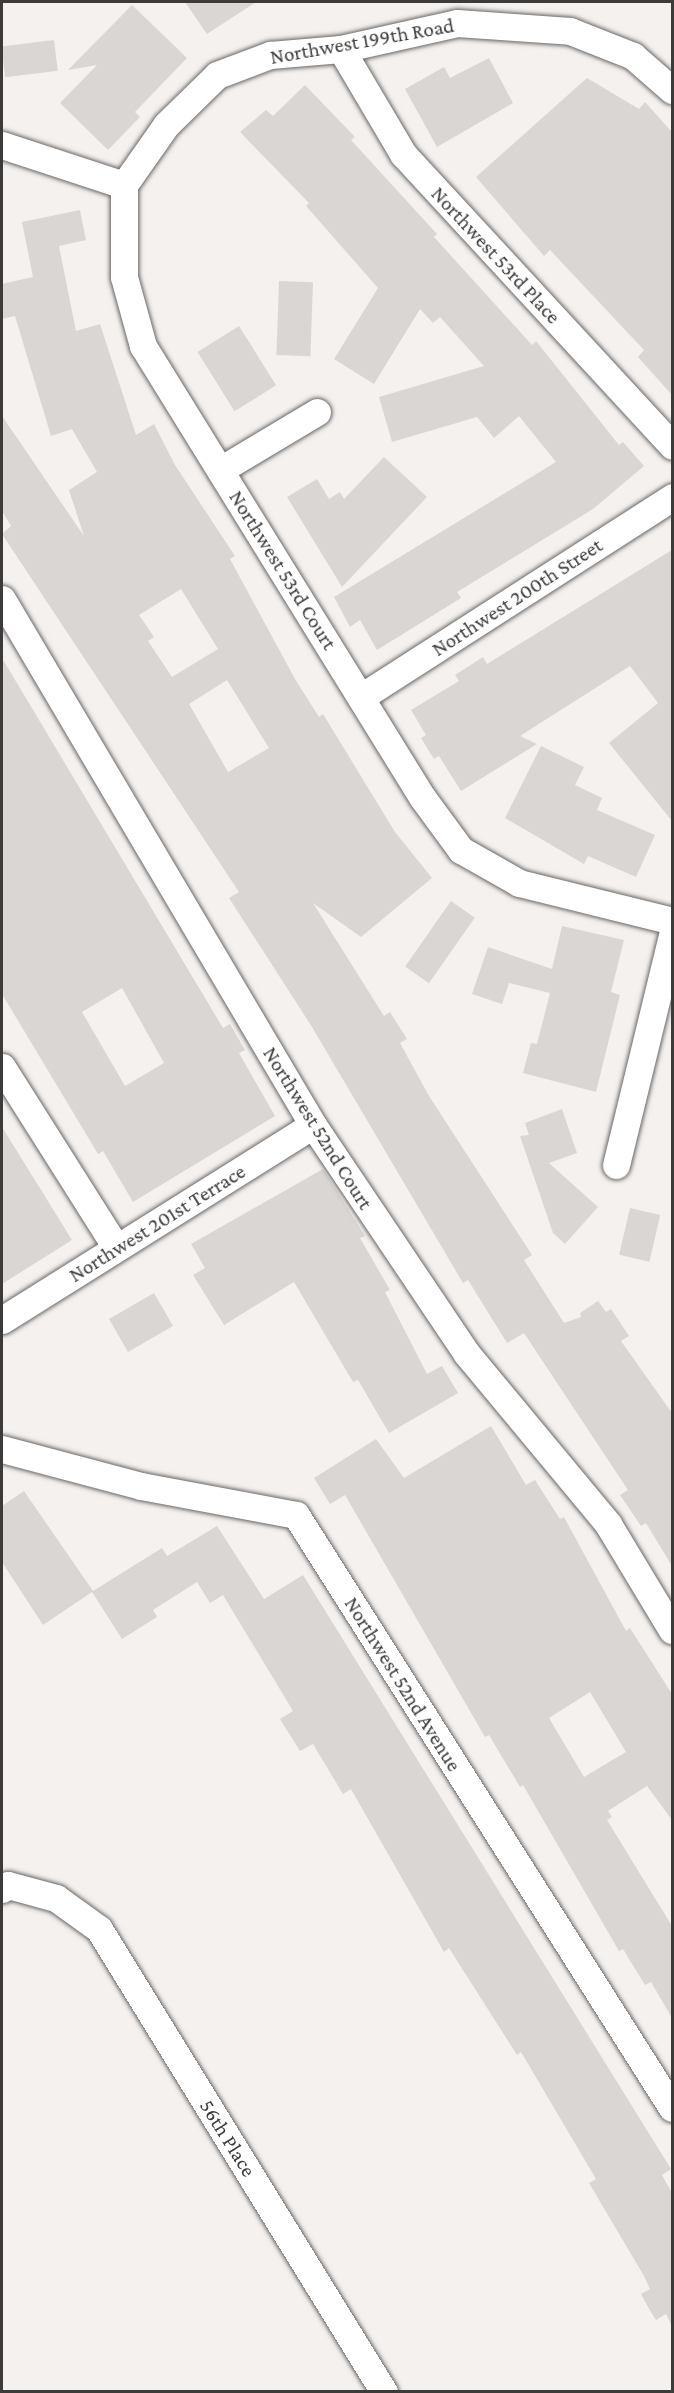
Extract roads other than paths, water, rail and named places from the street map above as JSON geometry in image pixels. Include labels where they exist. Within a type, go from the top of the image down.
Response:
[{"type":"street","name":"Northwest 199th Road","points":[[124,185],[166,125],[217,75],[270,55],[341,49],[457,23],[570,31],[633,57],[672,90]]},
{"type":"street","name":"Northwest 53rd Place","points":[[341,49],[403,154],[672,446]]},
{"type":"street","points":[[2,145],[124,185]]},
{"type":"street","name":"Northwest 53rd Court","points":[[124,185],[124,277],[143,346],[361,697],[460,850],[519,883],[672,921]]},
{"type":"street","points":[[220,470],[317,412]]},
{"type":"street","name":"Northwest 200th Street","points":[[361,697],[672,497]]},
{"type":"street","name":"Northwest 52nd Court","points":[[2,599],[313,1125],[467,1354],[608,1524],[672,1630]]},
{"type":"street","points":[[616,1165],[672,935]]},
{"type":"street","points":[[2,1067],[116,1248]]},
{"type":"street","name":"Northwest 201st Terrace","points":[[2,1320],[313,1125]]},
{"type":"street","name":"Northwest 52nd Avenue","points":[[2,1449],[141,1486],[296,1515],[672,2108]]},
{"type":"street","name":"56th Place","points":[[2,1889],[8,1885],[56,1898],[99,1929],[384,2391]]}]
